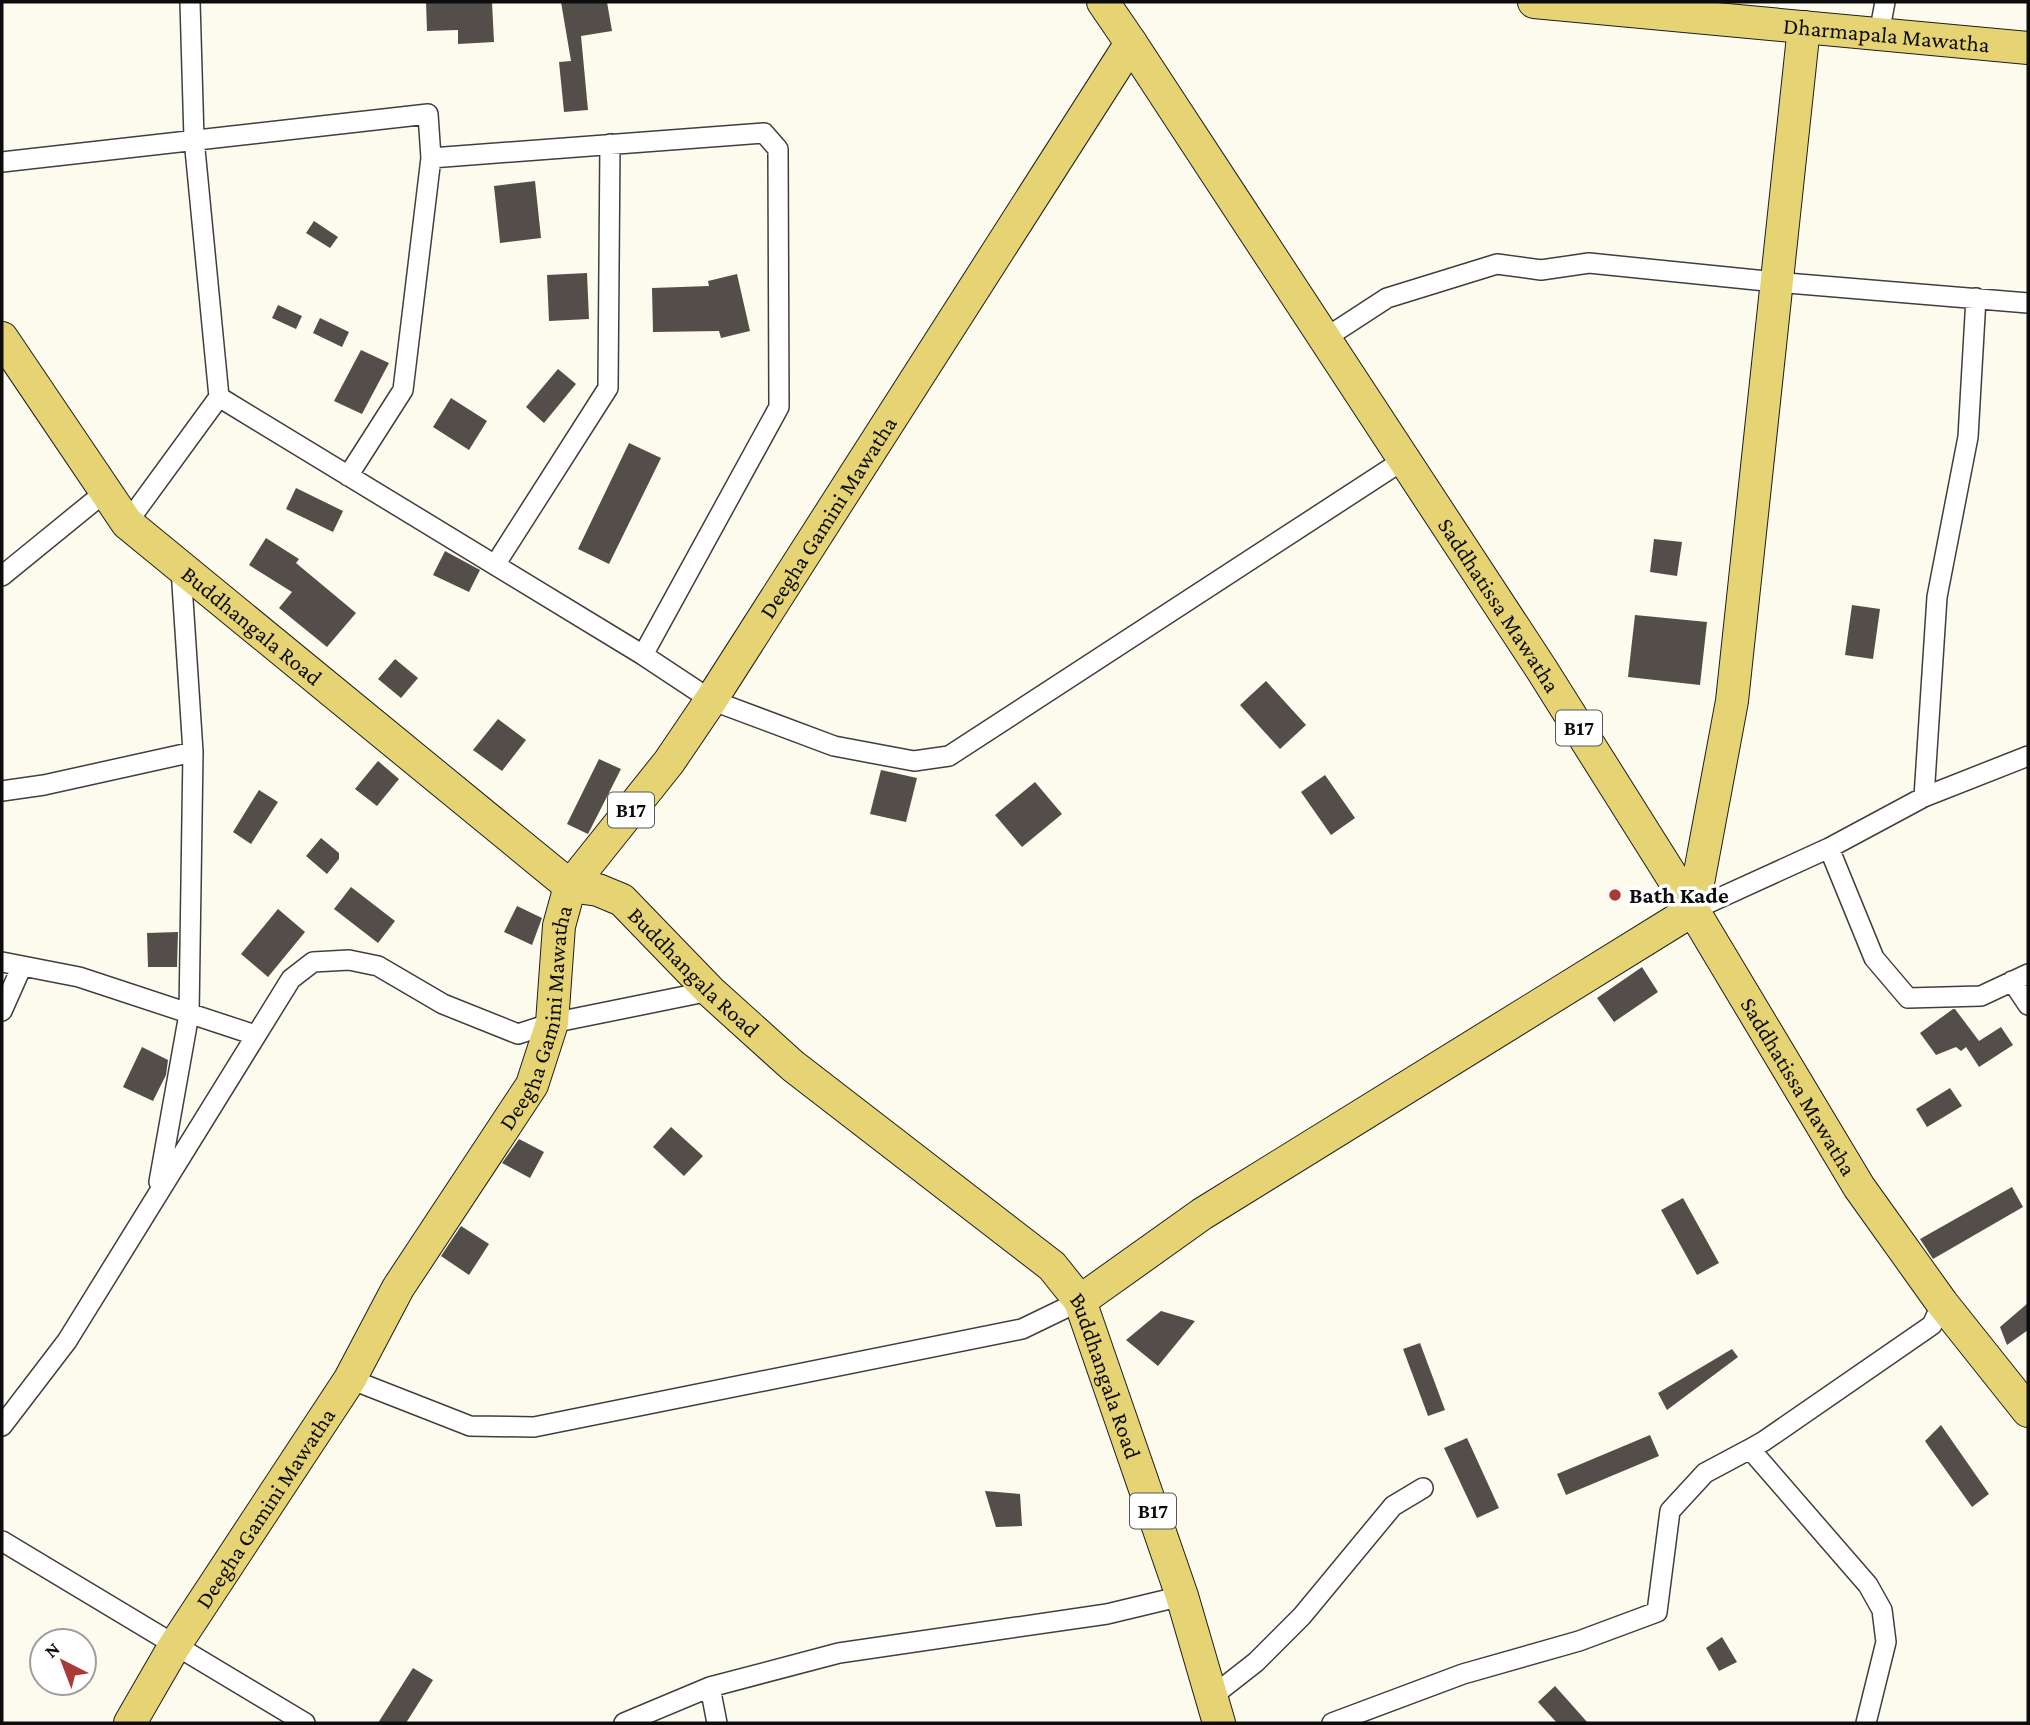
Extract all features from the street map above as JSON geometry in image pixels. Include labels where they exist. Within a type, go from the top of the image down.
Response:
[{"type":"main road","name":"B17","points":[[1103,2],[1130,43]]},
{"type":"main road","name":"Dharmapala Mawatha","points":[[1534,2],[2028,48]]},
{"type":"main road","points":[[1080,1301],[1202,1214],[1693,910],[1732,701],[1804,26]]},
{"type":"main road","name":"Saddhatissa Mawatha","points":[[1130,43],[1542,670],[1693,910],[1859,1187],[1942,1303],[2028,1411]]},
{"type":"main road","name":"Deegha Gamini Mawatha","points":[[130,1723],[175,1645],[350,1379],[398,1288],[533,1085],[552,1023],[559,926],[569,886],[670,762],[1130,43]]},
{"type":"main road","name":"Buddhangala Road","points":[[2,338],[127,523],[569,886],[598,890],[622,900],[710,991],[793,1066],[1052,1266],[1080,1301],[1182,1596],[1215,1711]]},
{"type":"street","points":[[127,523],[219,397],[194,139],[190,2]]},
{"type":"street","points":[[1879,34],[1885,2]]},
{"type":"street","points":[[2,162],[428,114],[431,158],[403,390],[348,476]]},
{"type":"street","points":[[431,158],[764,133],[778,149],[779,407],[643,655]]},
{"type":"street","points":[[495,565],[608,388],[610,144]]},
{"type":"street","points":[[1324,339],[1387,299],[1497,264],[1541,270],[1589,263],[2028,303]]},
{"type":"street","points":[[1924,797],[1937,597],[1968,437],[1976,298]]},
{"type":"street","points":[[219,397],[643,655],[711,700],[834,746],[914,761],[949,756],[1405,459]]},
{"type":"street","points":[[2,576],[105,492]]},
{"type":"street","points":[[157,1194],[189,1014],[193,752],[181,569]]},
{"type":"street","points":[[2,791],[44,785],[193,752]]},
{"type":"street","points":[[1693,910],[1829,848],[1924,797],[2028,756]]},
{"type":"street","points":[[1829,848],[1874,958],[1908,998],[1981,996],[2020,977],[2028,1005]]},
{"type":"street","points":[[2,1426],[67,1341],[290,978],[313,962],[349,960],[378,966],[443,1004],[518,1034],[552,1023],[710,991]]},
{"type":"street","points":[[2,962],[79,977],[255,1035]]},
{"type":"street","points":[[2,1011],[22,966]]},
{"type":"street","points":[[350,1379],[470,1426],[534,1427],[1021,1329],[1080,1301]]},
{"type":"street","points":[[1332,1723],[1463,1674],[1579,1641],[1657,1612],[1670,1511],[1705,1473],[1764,1441],[1932,1325],[1942,1303]]},
{"type":"street","points":[[1750,1448],[1868,1585],[1882,1610],[1885,1642],[1866,1723]]},
{"type":"street","points":[[1215,1711],[1256,1662],[1302,1616],[1392,1506],[1423,1488]]},
{"type":"street","points":[[2,1541],[305,1723]]},
{"type":"street","points":[[624,1723],[710,1687],[838,1653],[1107,1614],[1182,1596]]},
{"type":"street","points":[[710,1687],[717,1723]]},
{"type":"building","points":[[426,2],[492,2],[494,42],[458,44],[458,30],[427,31]]},
{"type":"building","points":[[561,2],[607,2],[612,31],[581,36],[588,110],[564,112],[559,62],[571,61]]},
{"type":"building","points":[[535,181],[541,238],[500,243],[494,186]]},
{"type":"building","points":[[314,221],[338,237],[330,248],[306,233]]},
{"type":"building","points":[[587,273],[589,319],[549,321],[547,275]]},
{"type":"building","points":[[737,274],[750,331],[721,338],[719,331],[653,332],[652,288],[709,286],[708,281]]},
{"type":"building","points":[[278,305],[302,316],[296,329],[272,318]]},
{"type":"building","points":[[320,318],[349,332],[342,347],[313,333]]},
{"type":"building","points":[[361,350],[389,363],[362,414],[334,401]]},
{"type":"building","points":[[558,369],[576,384],[544,423],[526,407]]},
{"type":"building","points":[[451,398],[487,421],[469,450],[433,427]]},
{"type":"building","points":[[629,443],[661,458],[609,564],[578,549]]},
{"type":"building","points":[[296,488],[343,511],[333,532],[286,509]]},
{"type":"building","points":[[266,538],[299,559],[296,563],[356,613],[327,647],[279,608],[292,592],[249,565]]},
{"type":"building","points":[[1654,539],[1682,542],[1677,576],[1650,572]]},
{"type":"building","points":[[445,551],[480,570],[469,592],[433,575]]},
{"type":"building","points":[[1852,605],[1880,609],[1873,659],[1845,655]]},
{"type":"building","points":[[1635,615],[1707,622],[1700,685],[1628,677]]},
{"type":"building","points":[[395,659],[418,678],[401,698],[378,679]]},
{"type":"building","points":[[1266,681],[1306,725],[1280,749],[1240,705]]},
{"type":"building","points":[[498,719],[526,740],[502,771],[473,750]]},
{"type":"building","points":[[599,759],[621,769],[588,834],[567,824]]},
{"type":"building","points":[[378,761],[399,779],[377,806],[355,789]]},
{"type":"building","points":[[881,770],[917,778],[906,822],[870,814]]},
{"type":"building","points":[[1325,775],[1355,818],[1331,835],[1301,792]]},
{"type":"building","points":[[1035,782],[1062,814],[1022,847],[995,815]]},
{"type":"building","points":[[259,790],[278,802],[251,844],[233,832]]},
{"type":"building","points":[[321,838],[339,853],[339,859],[327,874],[306,856]]},
{"type":"building","points":[[351,887],[395,921],[378,943],[334,909]]},
{"type":"building","points":[[517,906],[542,918],[532,945],[504,932]]},
{"type":"building","points":[[278,909],[305,932],[268,977],[241,954]]},
{"type":"building","points":[[178,932],[177,967],[148,967],[147,933]]},
{"type":"building","points":[[1642,967],[1658,992],[1614,1022],[1597,998]]},
{"type":"building","points":[[1953,1009],[1979,1041],[2001,1027],[2013,1045],[1979,1067],[1966,1047],[1961,1051],[1956,1047],[1936,1055],[1920,1033]]},
{"type":"building","points":[[142,1047],[168,1060],[166,1075],[153,1101],[123,1087]]},
{"type":"building","points":[[1950,1088],[1962,1106],[1927,1127],[1916,1109]]},
{"type":"building","points":[[671,1127],[703,1156],[684,1176],[653,1147]]},
{"type":"building","points":[[519,1139],[544,1152],[530,1178],[502,1163]]},
{"type":"building","points":[[2012,1187],[2023,1207],[1933,1259],[1920,1239]]},
{"type":"building","points":[[1683,1198],[1719,1263],[1697,1275],[1661,1210]]},
{"type":"building","points":[[461,1226],[489,1244],[469,1275],[441,1256]]},
{"type":"building","points":[[2028,1303],[2028,1330],[2007,1345],[2000,1327]]},
{"type":"building","points":[[1161,1311],[1195,1321],[1158,1366],[1126,1340]]},
{"type":"building","points":[[1420,1343],[1445,1410],[1428,1416],[1403,1349]]},
{"type":"building","points":[[1732,1349],[1738,1357],[1667,1410],[1658,1393]]},
{"type":"building","points":[[1941,1425],[1989,1494],[1972,1507],[1925,1441]]},
{"type":"building","points":[[1650,1435],[1659,1456],[1566,1495],[1557,1474]]},
{"type":"building","points":[[1467,1438],[1499,1508],[1477,1518],[1444,1448]]},
{"type":"building","points":[[985,1491],[1020,1494],[1022,1526],[996,1527]]},
{"type":"building","points":[[1722,1637],[1737,1662],[1719,1671],[1706,1648]]},
{"type":"building","points":[[413,1668],[433,1680],[406,1723],[378,1723]]},
{"type":"building","points":[[1555,1686],[1588,1723],[1557,1723],[1538,1702]]},
{"type":"place","name":"Bath Kade","points":[[1615,895]]}]
